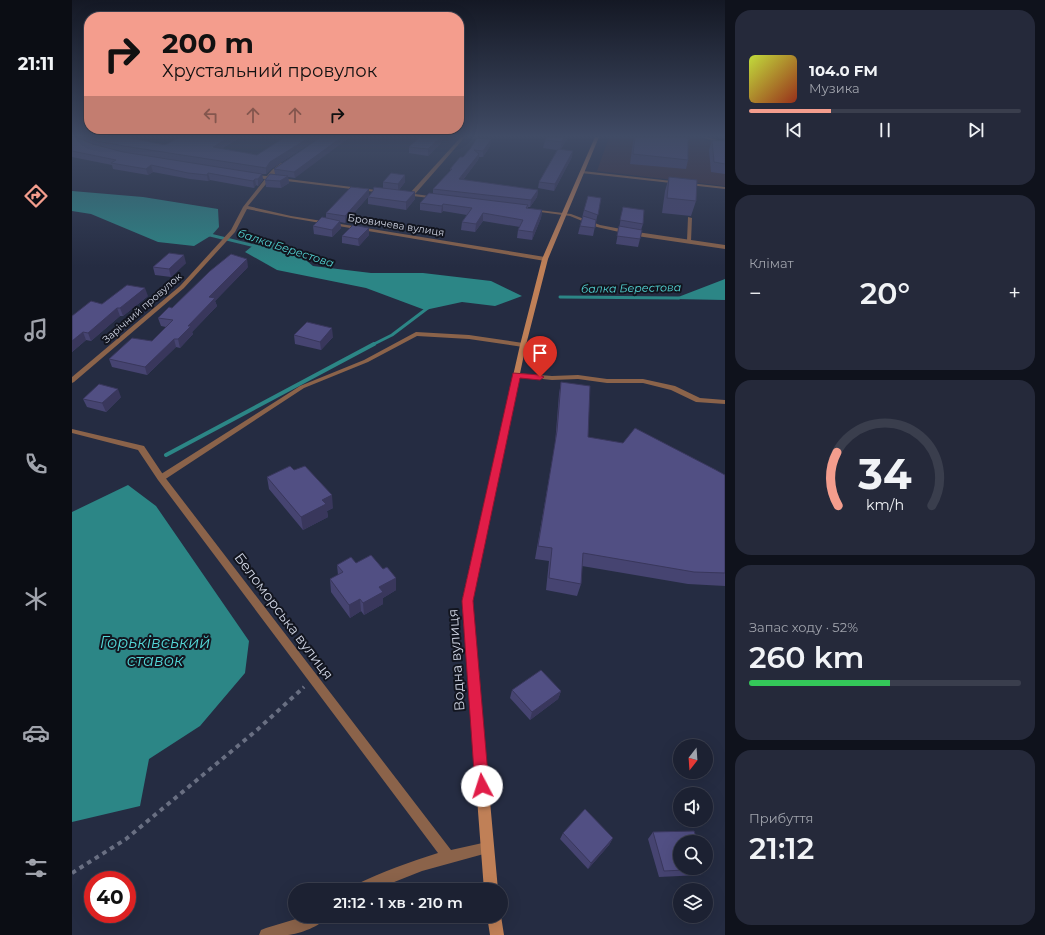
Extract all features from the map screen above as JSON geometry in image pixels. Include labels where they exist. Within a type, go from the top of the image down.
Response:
[{"type":"street","name":"Зарічний провулок","points":[[72,381],[182,287],[233,231],[245,207],[266,181]]},
{"type":"street","points":[[290,181],[387,192]]},
{"type":"street","points":[[410,195],[423,181]]},
{"type":"street","name":"Водна вулиця","points":[[490,883],[467,601],[516,375],[545,259],[579,181]]},
{"type":"street","points":[[660,181],[725,188]]},
{"type":"street","points":[[403,194],[441,199]]},
{"type":"street","name":"Бровичева вулиця","points":[[245,207],[291,217],[545,259]]},
{"type":"street","points":[[526,209],[564,214],[599,226],[637,234],[725,247]]},
{"type":"street","points":[[516,375],[552,378],[578,376],[607,381],[643,381],[673,388],[698,400],[725,402]]},
{"type":"street","name":"Беломорська вулиця","points":[[72,431],[141,448],[161,478],[448,856]]},
{"type":"street","points":[[377,883],[415,867],[448,856],[487,848]]},
{"type":"street","points":[[266,935],[305,923]]},
{"type":"street","points":[[495,923],[497,935]]},
{"type":"lane","points":[[689,241],[690,218]]},
{"type":"lane","points":[[161,478],[302,387],[366,360],[416,334],[468,337],[523,345]]},
{"type":"path","points":[[72,873],[126,839],[257,730],[314,679]]},
{"type":"shaded area","points":[[679,181],[725,181],[725,186]]},
{"type":"water","points":[[72,191],[143,197],[218,209],[219,227],[212,235],[194,246],[158,242],[91,214],[72,211]]},
{"type":"water","points":[[261,239],[290,247],[313,266],[371,273],[423,273],[491,281],[522,296],[495,306],[462,302],[425,310],[366,288],[277,270],[245,252]]},
{"type":"water","points":[[725,279],[725,300],[673,299]]},
{"type":"water","name":"Горьківський ставок","points":[[128,485],[156,506],[249,641],[245,673],[200,726],[149,759],[140,806],[72,822],[72,512]]},
{"type":"building","points":[[384,181],[401,181],[398,184],[383,182]]},
{"type":"building","points":[[441,181],[471,181],[538,190],[531,200],[433,189]]},
{"type":"building","points":[[540,181],[557,181],[555,184],[539,182]]},
{"type":"building","points":[[669,181],[697,181],[696,201],[667,198]]},
{"type":"building","points":[[351,187],[369,189],[345,216],[326,213]]},
{"type":"building","points":[[374,187],[415,192],[406,202],[368,197],[373,191]]},
{"type":"building","points":[[429,193],[528,205],[526,208],[542,210],[533,232],[518,230],[523,220],[483,213],[476,224],[462,222],[472,208],[443,204],[442,206],[420,203]]},
{"type":"building","points":[[588,196],[601,198],[598,215],[584,210]]},
{"type":"building","points":[[623,207],[644,210],[643,224],[620,220]]},
{"type":"building","points":[[583,216],[596,220],[595,228],[580,226]]},
{"type":"building","points":[[322,217],[340,221],[332,230],[313,226]]},
{"type":"building","points":[[353,225],[369,228],[358,239],[342,236]]},
{"type":"building","points":[[619,226],[642,230],[640,239],[617,236]]},
{"type":"building","points":[[169,253],[184,255],[169,269],[153,267]]},
{"type":"building","points":[[231,254],[247,259],[209,297],[215,298],[188,326],[191,326],[178,339],[174,339],[145,367],[109,359],[132,338],[152,341],[173,320],[158,318],[169,307],[172,308],[210,271]]},
{"type":"building","points":[[127,285],[145,288],[120,308],[117,308],[88,333],[83,332],[72,341],[72,316],[91,301],[102,304]]},
{"type":"building","points":[[307,322],[332,328],[320,342],[294,335]]},
{"type":"building","points":[[561,382],[590,386],[588,437],[623,443],[635,428],[725,475],[725,573],[694,572],[583,553],[581,584],[549,578],[552,548],[538,546],[557,431]]},
{"type":"building","points":[[99,384],[118,389],[102,403],[83,399]]},
{"type":"building","points":[[290,466],[294,470],[305,466],[332,495],[322,500],[326,504],[301,517],[267,477]]},
{"type":"building","points":[[371,555],[383,569],[387,567],[396,578],[379,587],[383,592],[363,603],[360,599],[349,605],[330,579],[343,572],[337,565],[351,557],[356,563]]},
{"type":"building","points":[[541,670],[561,691],[532,712],[512,690]]},
{"type":"building","points":[[585,809],[613,838],[591,863],[563,833]]},
{"type":"building","points":[[694,831],[695,835],[673,835],[673,871],[664,871],[653,832]]},
{"type":"waterway","name":"балка Берестова","points":[[206,234],[259,247]]},
{"type":"waterway","name":"балка Берестова","points":[[560,297],[679,298]]},
{"type":"waterway","points":[[374,344],[392,335],[429,307]]},
{"type":"waterway","points":[[166,455],[374,344]]},
{"type":"route","points":[[482,786],[467,601],[516,375],[540,377]]}]
